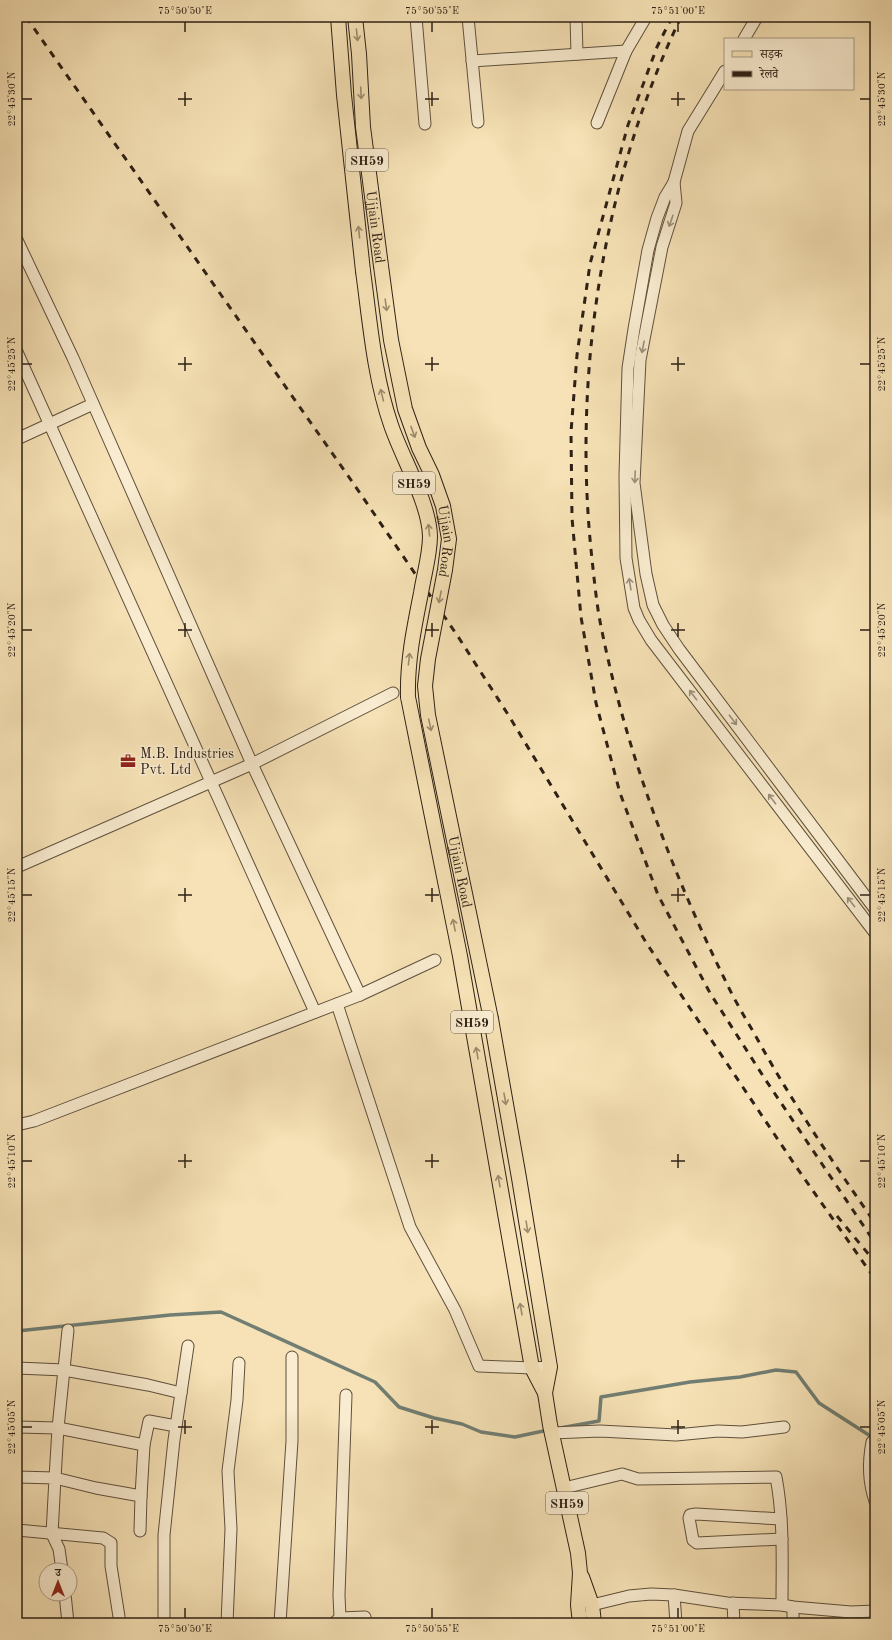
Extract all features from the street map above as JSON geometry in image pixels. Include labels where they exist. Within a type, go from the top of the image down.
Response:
[{"type":"main road","name":"SH59","points":[[338,17],[344,96],[363,271],[381,394],[391,426],[428,519],[430,537],[428,559],[411,641],[408,697],[460,956],[532,1368],[545,1393],[580,1573],[592,1605],[594,1623]]},
{"type":"main road","name":"Ujjain Road","points":[[355,17],[359,54],[363,127],[391,340],[405,409],[443,506],[449,540],[445,570],[428,659],[425,686],[428,715],[491,1019],[550,1367]]},
{"type":"main road","points":[[341,56],[359,54]]},
{"type":"main road","name":"SH59","points":[[545,1393],[550,1367]]},
{"type":"main road","name":"SH59","points":[[580,1573],[578,1605],[580,1623]]},
{"type":"street","points":[[416,17],[425,124]]},
{"type":"street","points":[[468,17],[478,122]]},
{"type":"street","points":[[576,17],[577,54]]},
{"type":"street","points":[[597,123],[626,51],[646,17]]},
{"type":"street","points":[[745,38],[757,17]]},
{"type":"street","points":[[472,61],[626,51]]},
{"type":"street","points":[[724,73],[688,131],[674,182],[662,205],[648,250],[634,329],[628,368],[625,476],[626,558],[634,608],[639,620],[651,640],[870,920],[875,933]]},
{"type":"street","points":[[674,182],[676,203],[662,247],[640,360],[634,482],[646,574],[652,605],[679,649],[875,909]]},
{"type":"street","points":[[17,240],[93,404],[252,764],[360,995]]},
{"type":"street","points":[[17,352],[315,1012]]},
{"type":"street","points":[[17,439],[93,404]]},
{"type":"street","points":[[17,867],[252,764],[393,693]]},
{"type":"street","points":[[17,1125],[34,1121],[360,995],[435,960]]},
{"type":"street","points":[[337,1004],[410,1227],[455,1310],[479,1366],[532,1368],[550,1367]]},
{"type":"street","points":[[61,1562],[59,1549],[52,1534],[58,1428],[68,1330]]},
{"type":"street","points":[[164,1623],[164,1535],[176,1426],[188,1346]]},
{"type":"street","points":[[280,1623],[292,1441],[292,1357]]},
{"type":"street","points":[[227,1623],[231,1529],[228,1472],[237,1400],[239,1363]]},
{"type":"street","points":[[17,1368],[64,1370],[148,1385],[181,1393]]},
{"type":"street","points":[[346,1395],[337,1620],[365,1617],[365,1623]]},
{"type":"street","points":[[140,1531],[144,1445],[149,1421],[176,1426]]},
{"type":"street","points":[[17,1427],[58,1428],[144,1445]]},
{"type":"street","points":[[552,1433],[600,1431],[676,1435],[718,1431],[742,1432],[784,1427]]},
{"type":"street","points":[[872,1442],[868,1475],[875,1502]]},
{"type":"street","points":[[564,1488],[622,1474],[638,1479],[776,1477],[779,1492],[788,1606],[793,1623]]},
{"type":"street","points":[[17,1477],[55,1478],[96,1488],[141,1496]]},
{"type":"street","points":[[780,1519],[696,1514],[690,1515],[689,1518],[693,1540],[697,1543],[782,1539]]},
{"type":"street","points":[[17,1530],[103,1538],[111,1543],[111,1566],[120,1623]]},
{"type":"street","points":[[592,1605],[629,1596],[651,1594],[674,1595],[733,1603],[788,1606],[845,1617],[875,1611]]},
{"type":"street","points":[[674,1595],[676,1623]]},
{"type":"street","points":[[66,1602],[68,1623]]},
{"type":"street","points":[[733,1603],[734,1623]]},
{"type":"waterway","points":[[17,1331],[170,1315],[221,1312],[375,1382],[399,1407],[434,1418],[462,1424],[481,1432],[515,1437],[548,1430]]},
{"type":"waterway","points":[[560,1428],[599,1421],[601,1397],[690,1382],[740,1377],[776,1370],[796,1372],[819,1403],[875,1439]]},
{"type":"railway","points":[[26,17],[351,480],[457,635],[509,716],[647,944],[797,1168],[875,1279]]},
{"type":"railway","points":[[672,17],[657,47],[628,125],[590,264],[577,355],[571,432],[572,518],[581,617],[596,703],[620,793],[658,895],[710,993],[765,1079],[875,1243]]},
{"type":"railway","points":[[681,17],[654,80],[631,145],[613,213],[599,282],[591,351],[586,421],[587,490],[592,559],[599,616],[621,710],[650,803],[685,894],[705,938],[729,988],[782,1082],[827,1153],[875,1223]]},
{"type":"railway","points":[[837,1216],[875,1262]]},
{"type":"place","name":"M.B. Industries Pvt. Ltd","points":[[128,761]]}]
